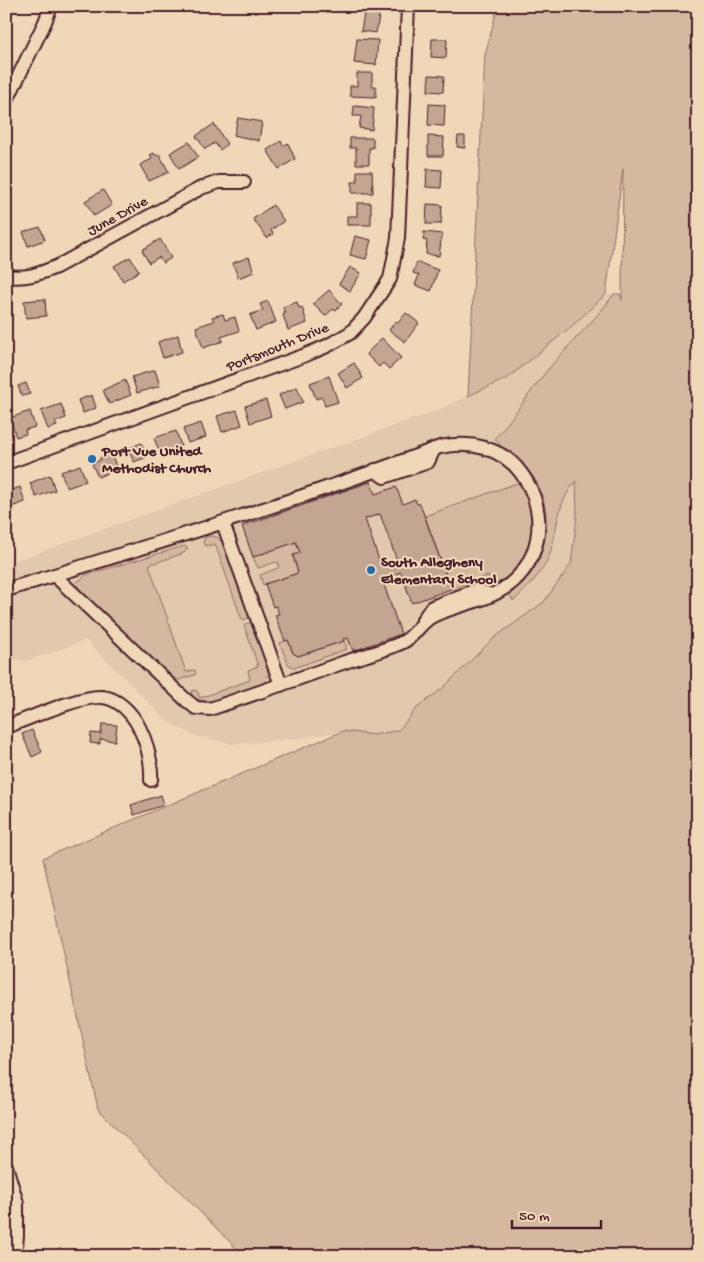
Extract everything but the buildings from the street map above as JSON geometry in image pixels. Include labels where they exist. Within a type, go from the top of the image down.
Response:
[{"type":"street","points":[[6,102],[51,6]]},
{"type":"street","name":"Portsmouth Drive","points":[[6,463],[303,356],[350,334],[364,318],[390,279],[398,238],[408,6]]},
{"type":"street","name":"June Drive","points":[[6,276],[24,277],[36,275],[56,267],[201,188],[219,182],[244,182]]},
{"type":"street","points":[[6,590],[54,575],[223,523],[451,444],[469,444],[499,454],[517,468],[534,496],[537,506],[539,530],[533,553],[528,563],[512,582],[492,595],[432,616],[404,641],[210,709],[196,708],[170,686],[54,575]]},
{"type":"street","points":[[223,523],[281,685]]},
{"type":"street","points":[[6,727],[76,701],[95,696],[108,698],[129,711],[137,722],[143,735],[151,766],[151,780]]},
{"type":"street","points":[[6,1166],[17,1203],[15,1256]]},
{"type":"shaded area","points":[[498,6],[698,6],[698,1256],[244,1256],[98,1109],[43,858],[343,731],[374,735],[399,730],[417,708],[443,688],[494,638],[544,602],[571,564],[577,517],[576,481],[565,498],[559,514],[551,551],[545,565],[513,601],[510,595],[532,573],[540,557],[546,532],[546,518],[541,492],[536,481],[528,470],[501,446],[495,438],[546,372],[614,294],[620,294],[622,300],[623,169],[606,294],[572,326],[508,378],[468,396],[485,55]]},
{"type":"shaded area","points":[[606,294],[620,294],[576,481],[577,517],[571,564],[544,602],[494,638],[443,688],[417,708],[399,730],[374,735],[343,731],[293,739],[232,744],[193,735],[167,721],[86,640],[24,662],[6,655],[6,564],[433,412],[508,378],[572,326]]},
{"type":"shaded area","points":[[517,483],[524,490],[532,513],[531,537],[522,559],[506,578],[496,585],[489,582],[488,576],[451,589],[425,516]]},
{"type":"shaded area","points":[[205,537],[217,537],[225,545],[251,617],[242,620],[215,544],[206,546],[203,543]]},
{"type":"shaded area","points":[[296,542],[300,553],[293,556],[298,573],[263,585],[260,575],[278,568],[279,563],[276,562],[258,568],[253,557]]},
{"type":"shaded area","points":[[184,546],[188,548],[184,553],[149,565],[186,672],[195,670],[196,673],[195,675],[178,680],[167,675],[78,589],[77,580],[79,581],[86,575]]},
{"type":"shaded area","points":[[253,621],[269,670],[267,678],[261,685],[234,695],[213,701],[196,699],[191,693],[193,690],[197,691],[200,698],[250,680],[248,670],[258,666],[244,625]]},
{"type":"shaded area","points":[[288,640],[293,653],[298,656],[344,641],[347,649],[294,668],[288,664],[280,643]]},
{"type":"place","name":"Port Vue United Methodist Church","points":[[92,459]]},
{"type":"place","name":"South Allegheny Elementary School","points":[[371,570]]}]
